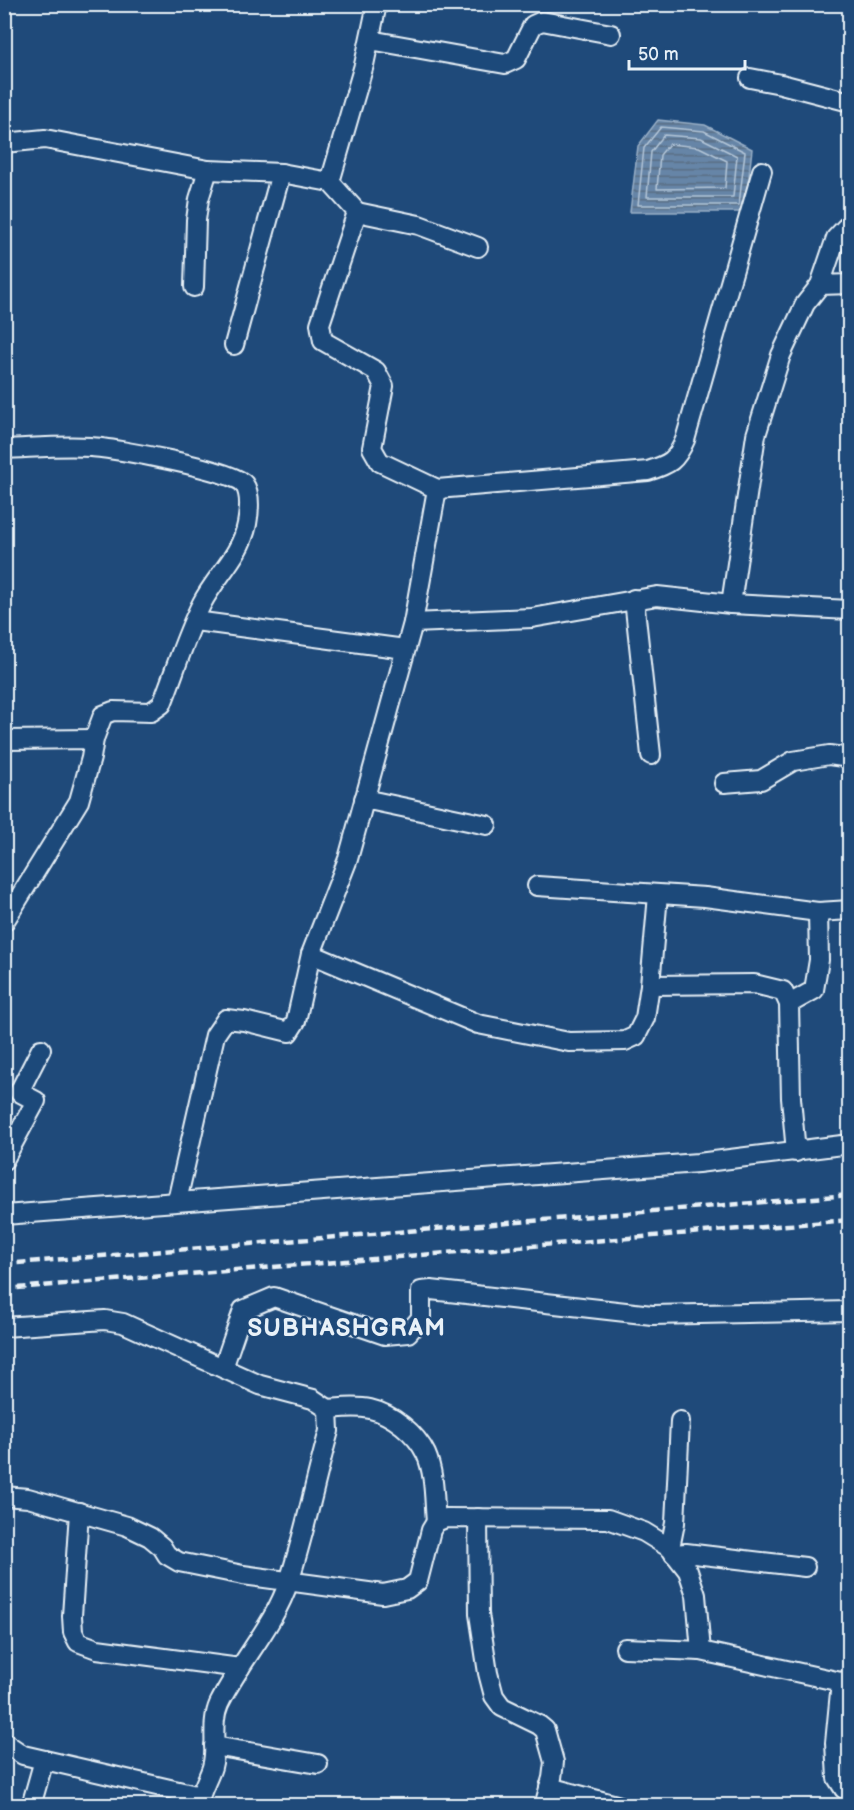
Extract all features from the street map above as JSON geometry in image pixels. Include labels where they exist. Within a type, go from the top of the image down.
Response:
[{"type":"street","points":[[330,182],[364,65],[377,4]]},
{"type":"street","points":[[370,40],[505,64],[516,59],[533,25],[542,21],[611,34]]},
{"type":"street","points":[[750,78],[849,102]]},
{"type":"street","points":[[4,143],[45,139],[208,170],[281,173],[330,182],[357,212],[418,225],[478,247]]},
{"type":"street","points":[[194,287],[196,220],[199,199],[208,170]]},
{"type":"street","points":[[357,212],[320,324],[323,341],[376,371],[384,386],[372,448],[380,462],[437,489],[648,471],[666,465],[678,456],[685,440],[762,171]]},
{"type":"street","points":[[234,345],[281,173]]},
{"type":"street","points":[[731,604],[756,435],[781,355],[805,304],[820,285],[836,238],[849,223]]},
{"type":"street","points":[[820,285],[849,285]]},
{"type":"street","points":[[4,449],[109,448],[220,472],[239,479],[245,485],[248,498],[246,526],[233,556],[202,602],[162,704],[151,712],[113,711],[103,715],[94,739],[91,758],[78,801],[4,922]]},
{"type":"street","points":[[177,1201],[215,1035],[226,1019],[289,1032],[296,1021],[311,954],[348,859],[412,623],[437,489]]},
{"type":"street","points":[[412,623],[532,618],[657,596],[731,604],[849,610]]},
{"type":"street","points":[[634,599],[651,755]]},
{"type":"street","points":[[195,621],[405,649]]},
{"type":"street","points":[[4,740],[94,739]]},
{"type":"street","points":[[724,783],[761,780],[793,761],[829,755],[849,758]]},
{"type":"street","points":[[364,799],[487,825]]},
{"type":"street","points":[[537,886],[705,897],[818,912],[849,910]]},
{"type":"street","points":[[311,954],[478,1023],[569,1042],[625,1041],[636,1036],[645,1018],[658,895]]},
{"type":"street","points":[[789,1004],[814,990],[819,960],[818,912]]},
{"type":"street","points":[[650,986],[754,984],[783,991],[789,1004],[791,1098],[796,1152]]},
{"type":"street","points":[[4,1160],[36,1101],[19,1092],[41,1049]]},
{"type":"street","points":[[4,1215],[698,1163],[849,1144]]},
{"type":"street","points":[[223,1368],[243,1310],[274,1297],[384,1335],[408,1333],[421,1318],[421,1292],[431,1290],[652,1315],[849,1311]]},
{"type":"street","points":[[4,1328],[105,1320],[123,1323],[260,1386],[313,1398],[328,1409],[358,1407],[370,1409],[398,1422],[415,1437],[425,1453],[431,1472],[436,1522]]},
{"type":"street","points":[[4,1742],[23,1755],[199,1801],[213,1766],[214,1720],[218,1706],[268,1627],[289,1582],[329,1431],[328,1409]]},
{"type":"street","points":[[672,1551],[680,1421]]},
{"type":"street","points":[[4,1496],[28,1498],[127,1526],[150,1537],[162,1547],[167,1555],[179,1562],[243,1575],[383,1594],[407,1589],[418,1581],[431,1530],[436,1522],[446,1518],[608,1519],[644,1532],[672,1551],[688,1571],[696,1595],[701,1651]]},
{"type":"street","points":[[78,1512],[72,1616],[73,1632],[78,1642],[97,1649],[240,1668]]},
{"type":"street","points":[[478,1518],[479,1614],[488,1673],[494,1696],[502,1707],[545,1730],[554,1762],[544,1806]]},
{"type":"street","points":[[672,1551],[805,1568]]},
{"type":"street","points":[[626,1648],[701,1651],[845,1681],[835,1743],[837,1778],[849,1792]]},
{"type":"street","points":[[214,1746],[318,1764]]},
{"type":"street","points":[[31,1806],[44,1760]]},
{"type":"street","points":[[549,1787],[620,1806]]},
{"type":"water","points":[[658,120],[705,125],[752,149],[745,212],[630,212],[638,146]]},
{"type":"railway","points":[[4,1264],[850,1195]]},
{"type":"railway","points":[[4,1289],[850,1220]]},
{"type":"district","name":"SUBHASHGRAM","points":[[347,1328]]}]
